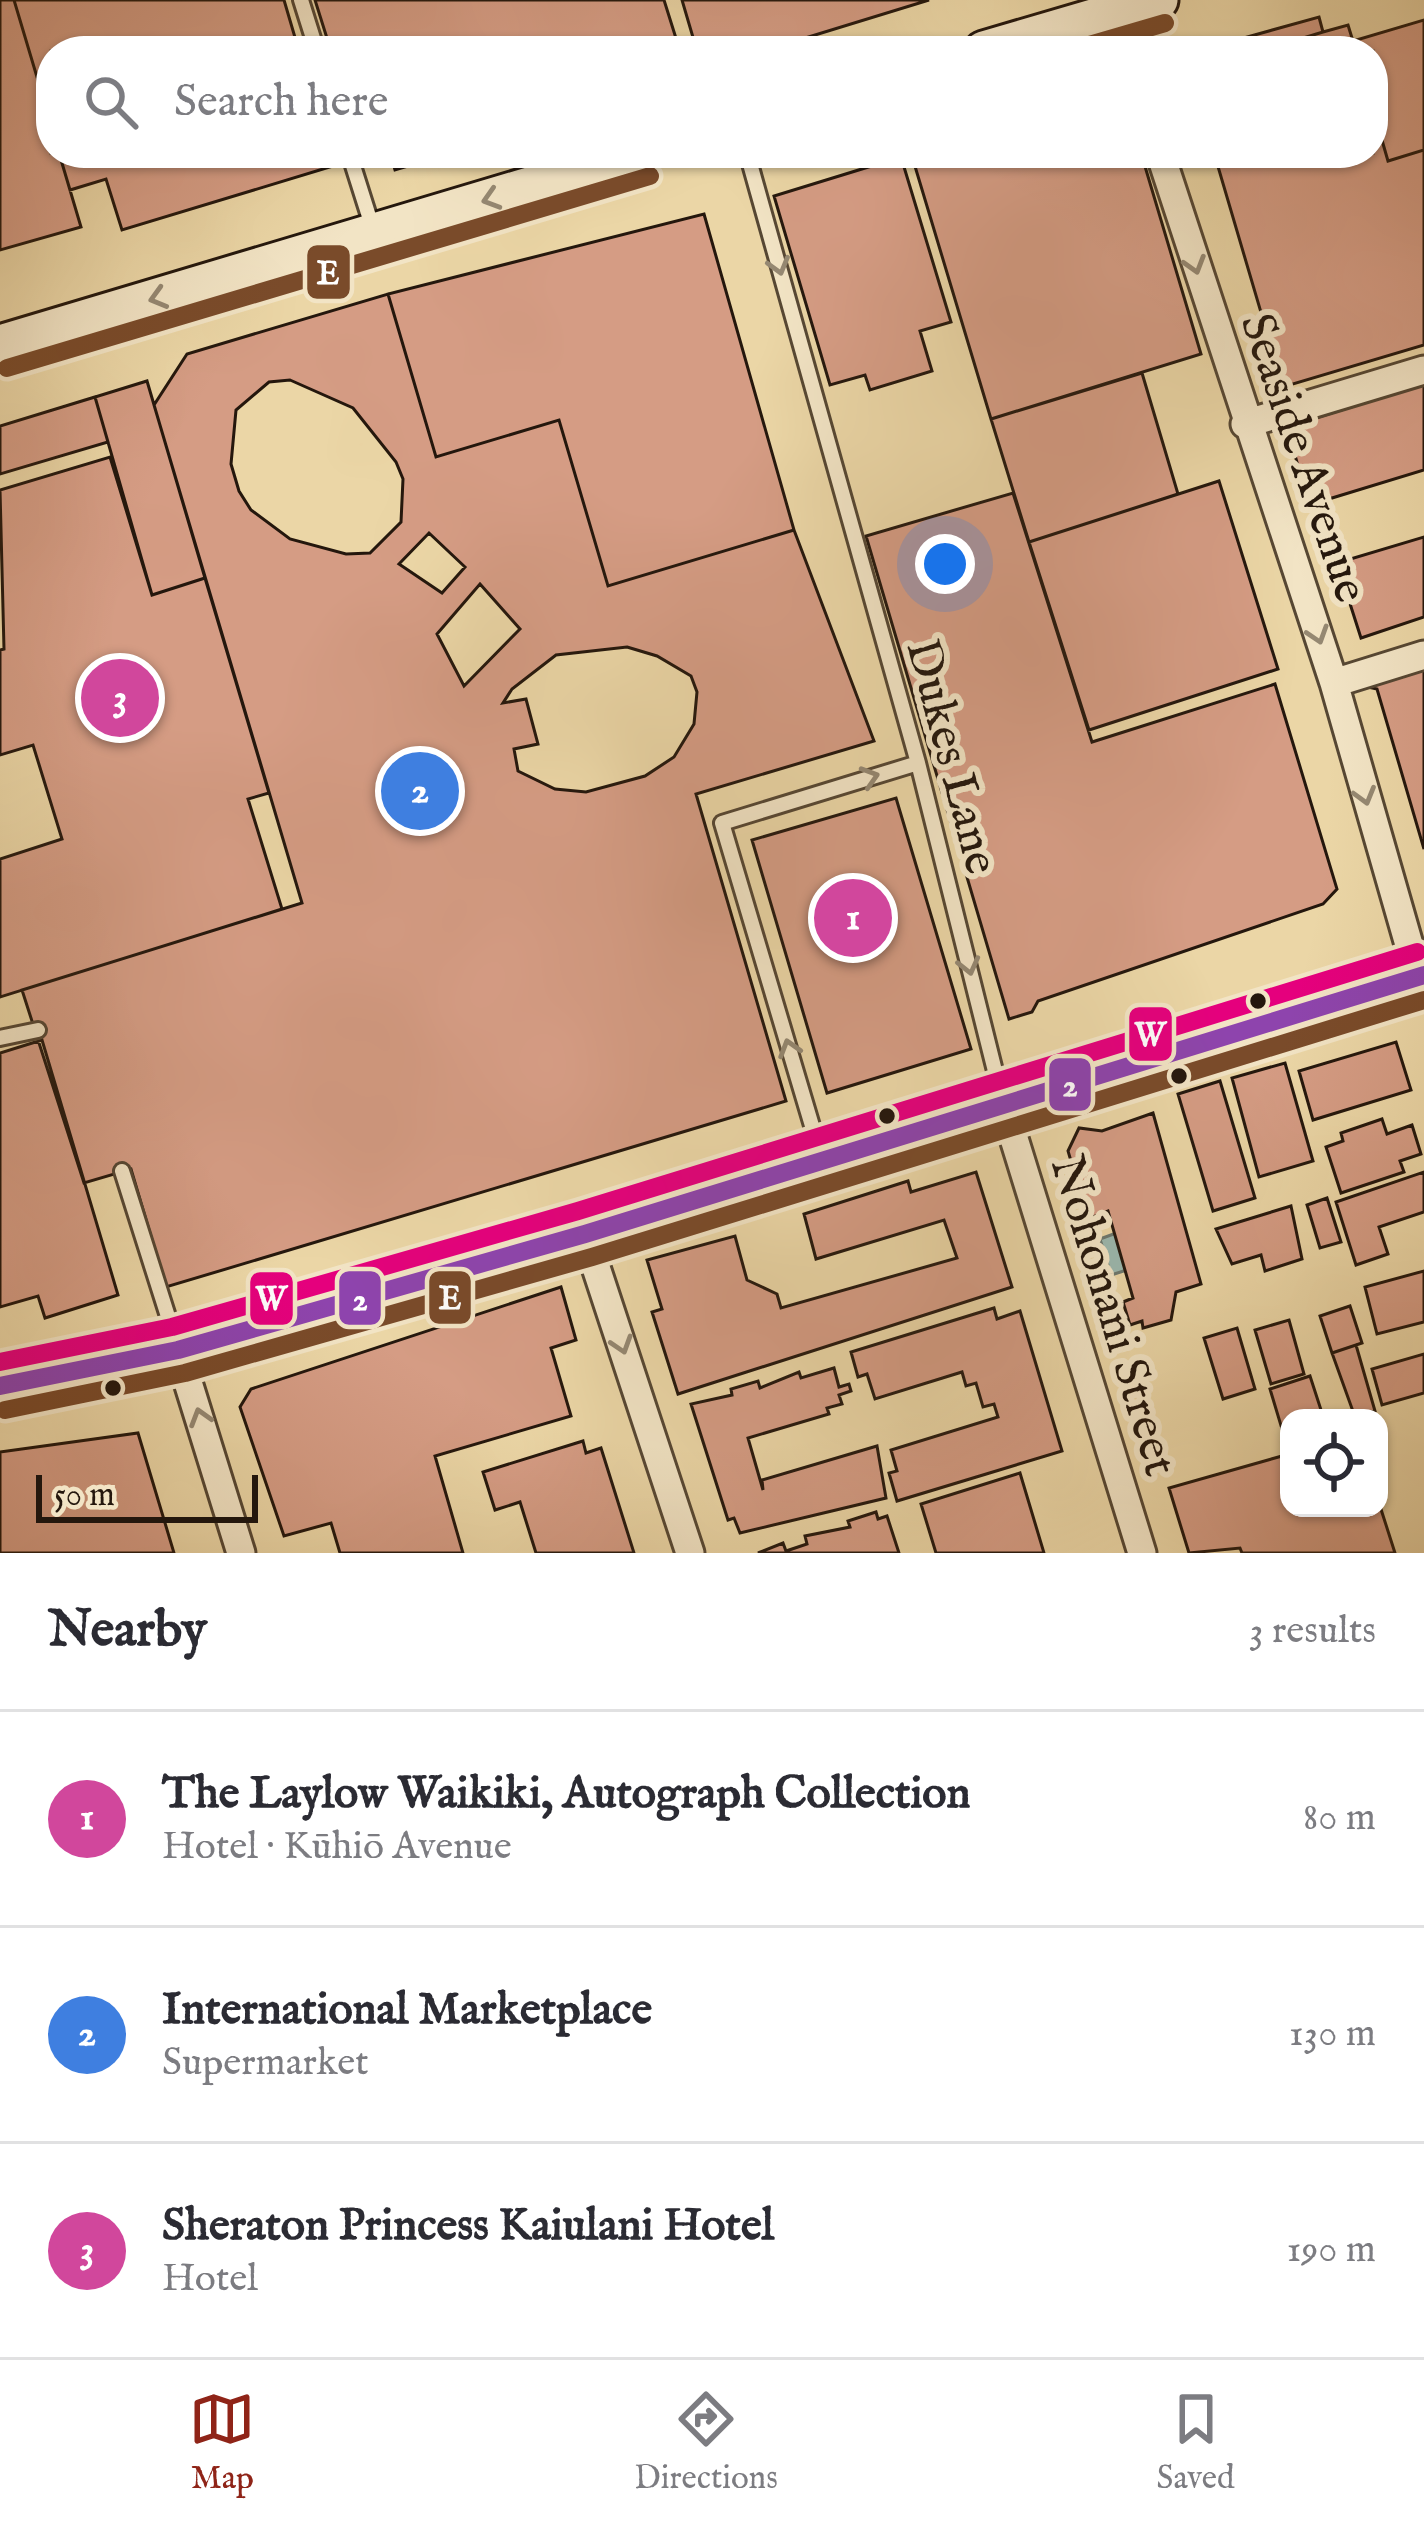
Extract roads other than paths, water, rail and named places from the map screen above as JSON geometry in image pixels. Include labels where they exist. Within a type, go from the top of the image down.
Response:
[{"type":"street","points":[[1034,36],[1158,0]]},
{"type":"street","points":[[1116,11],[1124,36]]},
{"type":"street","points":[[0,345],[593,168]]},
{"type":"street","name":"Seaside Avenue","points":[[1165,168],[1245,424],[1334,683],[1422,983]]},
{"type":"street","points":[[1245,424],[1424,370]]},
{"type":"street","points":[[1334,683],[1424,655]]},
{"type":"street","points":[[0,1386],[178,1350],[585,1234],[1003,1103],[1422,983]]},
{"type":"street","name":"Nohonani Street","points":[[1003,1103],[1142,1553]]},
{"type":"street","points":[[585,1234],[690,1553]]},
{"type":"street","points":[[178,1350],[241,1553]]},
{"type":"lane","points":[[301,0],[312,36]]},
{"type":"lane","points":[[354,168],[374,234]]},
{"type":"lane","name":"Dukes Lane","points":[[752,168],[918,763],[1003,1103]]},
{"type":"lane","points":[[822,1161],[722,823],[918,763]]},
{"type":"lane","points":[[0,1038],[38,1030]]},
{"type":"lane","points":[[122,1171],[178,1350]]},
{"type":"water","points":[[1119,1232],[1130,1269],[1111,1275],[1100,1239]]},
{"type":"place","name":"Sheraton Princess Kaiulani Hotel","points":[[120,698]]},
{"type":"place","name":"International Marketplace","points":[[420,791]]},
{"type":"place","name":"The Laylow Waikiki, Autograph Collection","points":[[853,918]]}]
